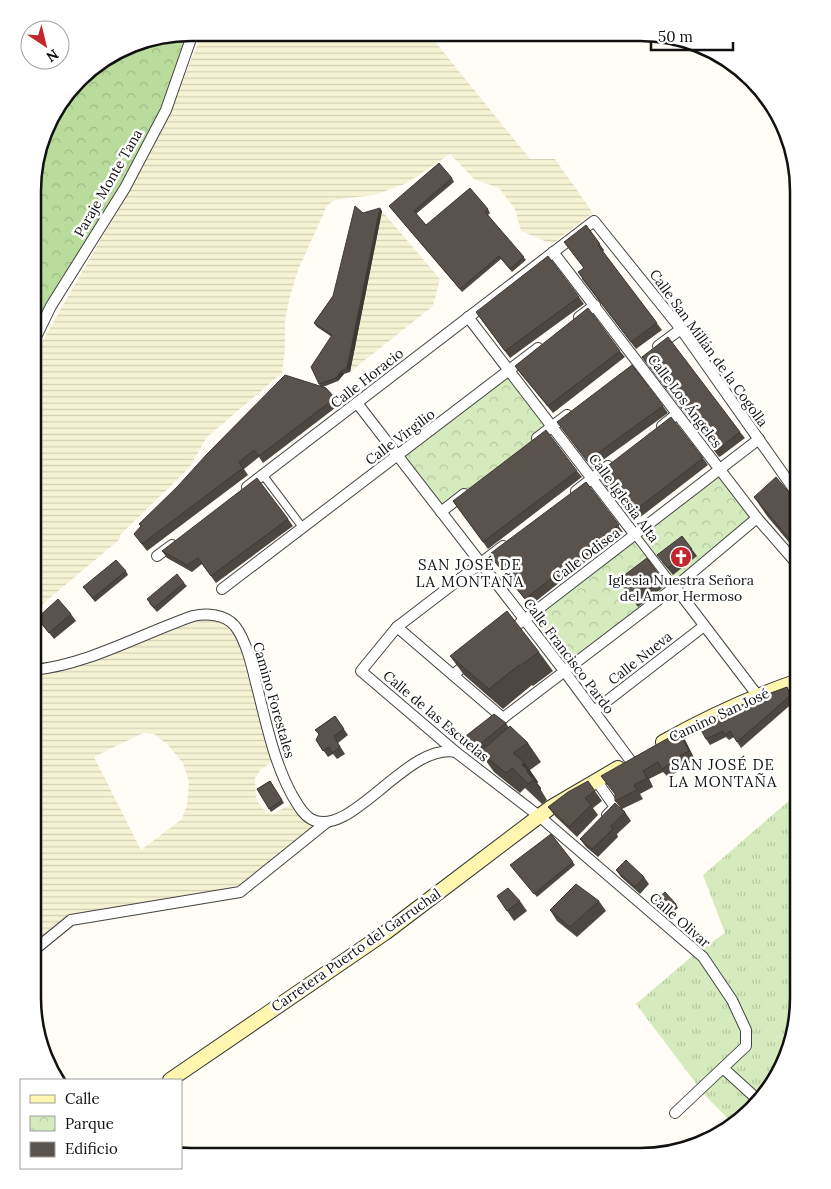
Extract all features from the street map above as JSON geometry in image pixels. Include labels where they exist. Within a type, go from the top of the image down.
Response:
[{"type":"main road","name":"Camino San José","points":[[539,816],[630,760],[704,720],[789,684]]},
{"type":"main road","name":"Carretera Puerto del Garruchal","points":[[171,1079],[385,933],[539,816]]},
{"type":"street","name":"Paraje Monte Tana","points":[[41,327],[51,306],[125,188],[166,110],[190,41]]},
{"type":"street","name":"Calle Horacio","points":[[241,492],[594,221]]},
{"type":"street","name":"Calle San Millán de la Cogolla","points":[[594,221],[681,329],[759,439],[790,488]]},
{"type":"street","name":"Calle Los Ángeles","points":[[554,252],[594,305],[641,359],[677,414],[790,554]]},
{"type":"street","points":[[571,323],[594,305]]},
{"type":"street","name":"Calle Iglesia Alta","points":[[468,317],[758,696]]},
{"type":"street","points":[[641,359],[681,329]]},
{"type":"street","name":"Calle Virgilio","points":[[222,590],[548,341]]},
{"type":"street","name":"Calle Francisco Pardo","points":[[357,403],[565,672],[630,760]]},
{"type":"street","points":[[530,444],[576,409]]},
{"type":"street","points":[[654,431],[677,414]]},
{"type":"street","name":"Calle Odisea","points":[[508,632],[759,439]]},
{"type":"street","points":[[570,495],[616,461]]},
{"type":"street","points":[[263,475],[303,528]]},
{"type":"street","points":[[441,512],[471,489]]},
{"type":"street","points":[[480,735],[675,587],[760,515]]},
{"type":"street","points":[[157,556],[180,539]]},
{"type":"street","points":[[503,718],[397,627],[510,541]]},
{"type":"street","name":"Camino Forestales","points":[[41,669],[75,662],[193,616],[204,614],[227,620],[235,626],[248,652],[276,760],[285,782],[304,814],[310,818],[328,822]]},
{"type":"street","name":"Calle Nueva","points":[[594,711],[704,626]]},
{"type":"street","name":"Calle de las Escuelas","points":[[397,627],[361,671],[461,750],[482,773],[539,816]]},
{"type":"street","points":[[453,674],[477,656]]},
{"type":"street","points":[[41,944],[71,920],[240,892],[328,822],[346,814],[405,770],[430,755],[444,751],[461,750]]},
{"type":"street","points":[[482,773],[493,764]]},
{"type":"street","points":[[596,780],[615,807],[602,821]]},
{"type":"street","name":"Calle Olivar","points":[[539,816],[579,845],[703,958],[732,1000],[746,1030],[746,1046],[676,1113]]},
{"type":"street","points":[[723,1068],[754,1096]]},
{"type":"shaded area","points":[[199,41],[434,41],[530,159],[555,159],[593,213],[552,244],[521,231],[515,209],[499,188],[474,179],[450,154],[407,183],[374,195],[334,200],[327,206],[298,270],[290,296],[285,321],[285,351],[282,373],[207,437],[189,468],[120,535],[120,539],[41,605],[41,344],[148,157],[172,107]]},
{"type":"shaded area","points":[[382,211],[440,279],[433,306],[350,372]]},
{"type":"shaded area","points":[[204,614],[235,626],[276,760],[261,769],[255,778],[256,797],[259,804],[272,815],[296,801],[300,809],[327,822],[240,892],[87,913],[41,940],[41,669],[49,668]],"holes":[[[143,733],[154,734],[167,744],[183,763],[189,782],[187,805],[182,819],[141,850],[94,757]]]},
{"type":"green space","points":[[184,42],[163,106],[133,167],[41,319],[41,191],[46,152],[61,116],[78,92],[92,78],[116,61],[152,46]]},
{"type":"green space","points":[[509,370],[553,427],[441,512],[398,456]]},
{"type":"green space","points":[[720,469],[757,518],[565,672],[524,619]]},
{"type":"green space","points":[[789,801],[789,1008],[787,1027],[782,1046],[765,1081],[753,1097],[728,1119],[704,1094],[636,1004],[697,952],[725,933],[703,875]]},
{"type":"building","points":[[439,163],[452,178],[414,211],[426,225],[470,188],[488,209],[485,212],[524,257],[510,269],[499,256],[460,289],[389,206]]},
{"type":"building","points":[[355,206],[363,213],[380,208],[347,368],[341,371],[336,378],[319,384],[311,367],[332,335],[314,323],[333,296]]},
{"type":"building","points":[[586,225],[600,244],[598,245],[657,323],[631,342],[578,272],[584,268],[564,242]]},
{"type":"building","points":[[548,256],[579,297],[505,351],[476,312]]},
{"type":"building","points":[[588,308],[620,351],[548,406],[515,366]]},
{"type":"building","points":[[668,337],[740,432],[717,450],[714,450],[642,357]]},
{"type":"building","points":[[632,365],[663,406],[587,461],[557,422]]},
{"type":"building","points":[[285,375],[326,388],[335,398],[259,456],[254,450],[239,462],[243,468],[142,544],[134,534],[141,526],[139,524]]},
{"type":"building","points":[[671,417],[703,458],[629,515],[597,474]]},
{"type":"building","points":[[546,430],[577,471],[483,542],[453,501]]},
{"type":"building","points":[[776,477],[790,493],[790,539],[754,497]]},
{"type":"building","points":[[257,478],[288,519],[211,576],[198,558],[187,565],[162,551]]},
{"type":"building","points":[[586,482],[619,525],[525,599],[491,557],[493,555],[491,553]]},
{"type":"building","points":[[682,536],[692,549],[668,568],[657,555]]},
{"type":"building","points":[[647,558],[659,575],[631,596],[618,580]]},
{"type":"building","points":[[116,560],[126,571],[93,598],[83,587]]},
{"type":"building","points":[[177,574],[184,583],[154,608],[147,599]]},
{"type":"building","points":[[58,599],[71,614],[49,633],[41,623],[41,614]]},
{"type":"building","points":[[507,611],[539,652],[489,689],[450,656]]},
{"type":"building","points":[[787,687],[789,692],[789,696],[737,742],[730,731],[725,735],[723,731],[706,739],[698,725],[757,698]]},
{"type":"building","points":[[494,714],[506,723],[474,749],[466,743],[467,735]]},
{"type":"building","points":[[335,716],[344,729],[334,736],[340,747],[332,753],[329,747],[323,751],[316,740],[319,734],[315,730]]},
{"type":"building","points":[[510,726],[528,743],[513,753],[524,762],[522,765],[534,780],[528,784],[512,768],[506,773],[480,752]]},
{"type":"building","points":[[679,732],[689,751],[674,759],[675,761],[662,769],[658,762],[643,771],[647,778],[634,785],[637,790],[615,801],[615,794],[601,776]]},
{"type":"building","points":[[270,781],[282,800],[269,809],[257,789]]},
{"type":"building","points":[[588,781],[595,791],[585,798],[591,805],[569,827],[548,807],[568,792]]},
{"type":"building","points":[[615,803],[625,812],[611,826],[613,829],[592,849],[580,839]]},
{"type":"building","points":[[551,834],[573,862],[534,894],[510,865]]},
{"type":"building","points":[[626,860],[644,877],[635,887],[616,870]]},
{"type":"building","points":[[576,884],[599,901],[570,927],[550,910]]},
{"type":"building","points":[[508,888],[520,901],[507,911],[497,896]]},
{"type":"building","points":[[665,892],[676,904],[665,914],[653,903]]},
{"type":"place","name":"Iglesia Nuestra Señora del Amor Hermoso","points":[[681,557]]},
{"type":"district","name":"SAN JOSÉ DE LA MONTAÑA","points":[[470,572]]},
{"type":"district","name":"SAN JOSÉ DE LA MONTAÑA","points":[[723,772]]}]
